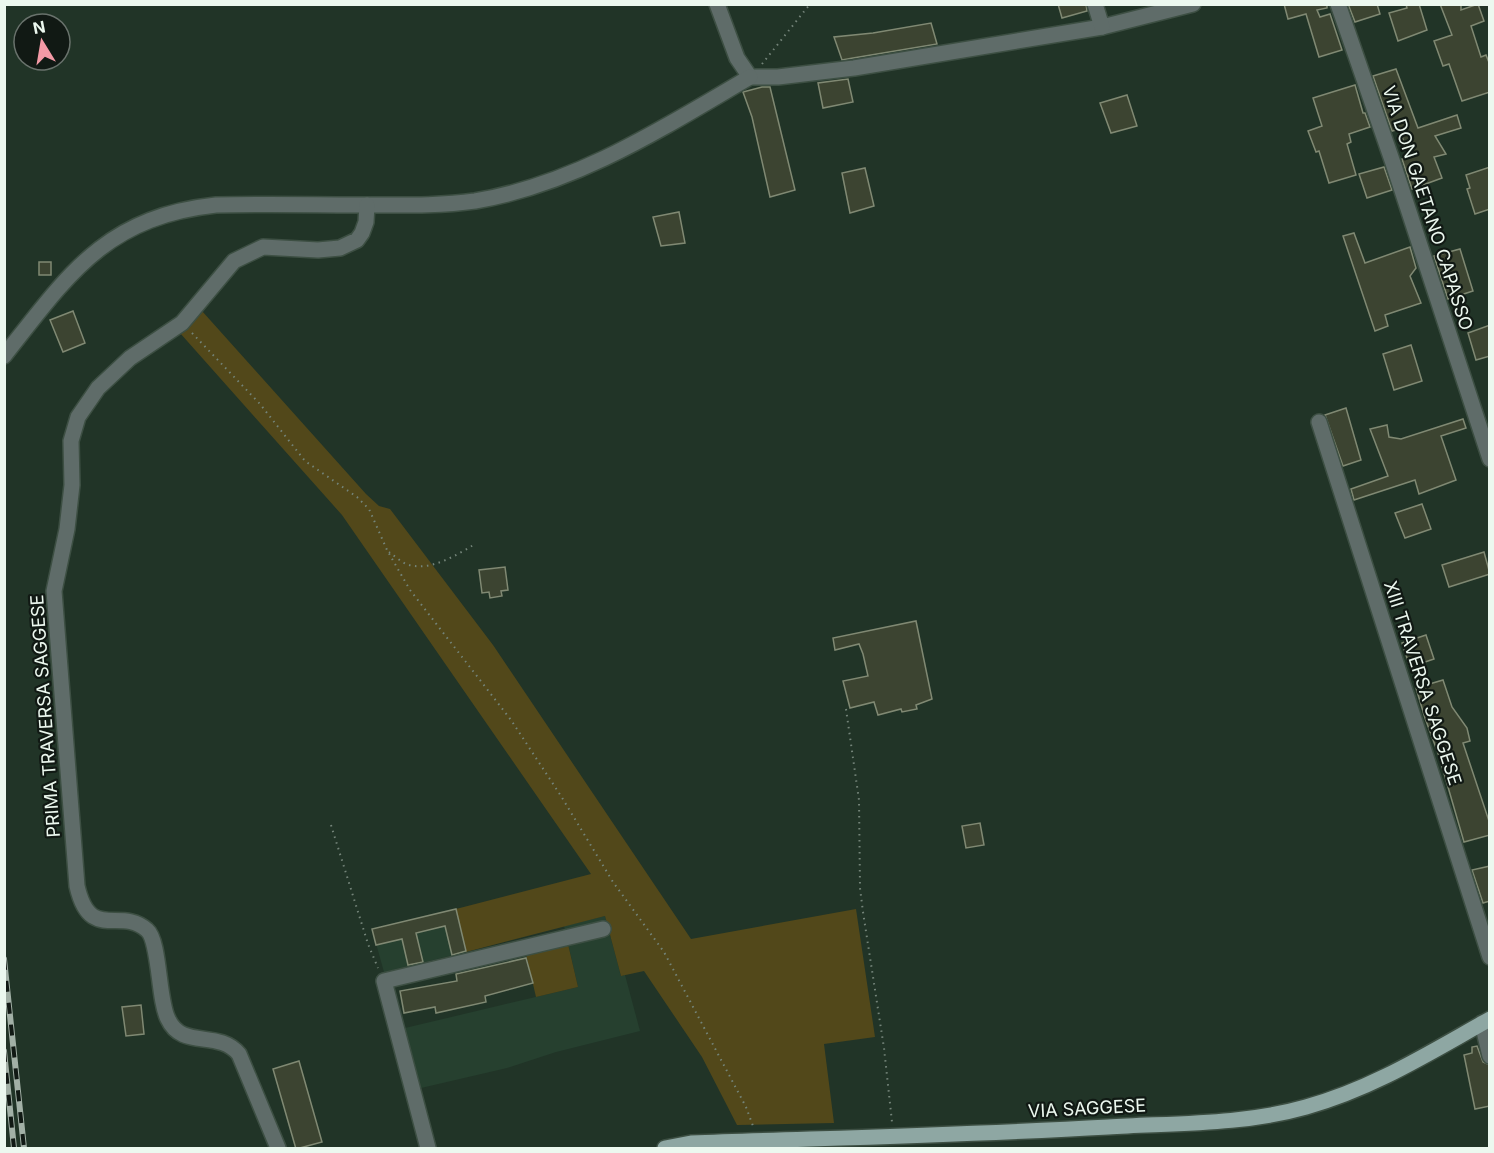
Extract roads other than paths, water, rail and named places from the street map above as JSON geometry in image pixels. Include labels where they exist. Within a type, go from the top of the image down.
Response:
[{"type":"main road","name":"VIA SAGGESE","points":[[665,1149],[691,1143],[990,1134],[1189,1122],[1271,1114],[1305,1107],[1349,1093],[1390,1076],[1486,1021]]},
{"type":"street","points":[[717,4],[737,58],[750,77]]},
{"type":"street","points":[[1095,4],[1102,27]]},
{"type":"street","points":[[4,356],[60,285],[82,262],[98,249],[133,228],[165,214],[216,205],[423,206],[473,201],[510,194],[573,173],[644,140],[750,77],[778,77],[854,68],[1102,27],[1193,4]]},
{"type":"street","name":"VIA DON GAETANO CAPASSO","points":[[1338,4],[1490,459]]},
{"type":"street","name":"PRIMA TRAVERSA SAGGESE","points":[[278,1149],[239,1054],[232,1047],[210,1039],[195,1039],[183,1035],[174,1029],[168,1020],[150,932],[141,924],[97,920],[87,911],[81,901],[77,886],[54,591],[72,485],[71,441],[78,417],[98,387],[129,358],[182,323],[234,261],[263,247],[318,250],[340,248],[357,240],[362,233],[366,222],[367,205]]},
{"type":"street","name":"XIII TRAVERSA SAGGESE","points":[[1319,422],[1490,957]]},
{"type":"street","points":[[428,1149],[384,981],[603,929]]},
{"type":"street","points":[[1486,1021],[1490,1056]]},
{"type":"railway","points":[[4,959],[24,1148]]},
{"type":"railway","points":[[4,1051],[14,1148]]}]
